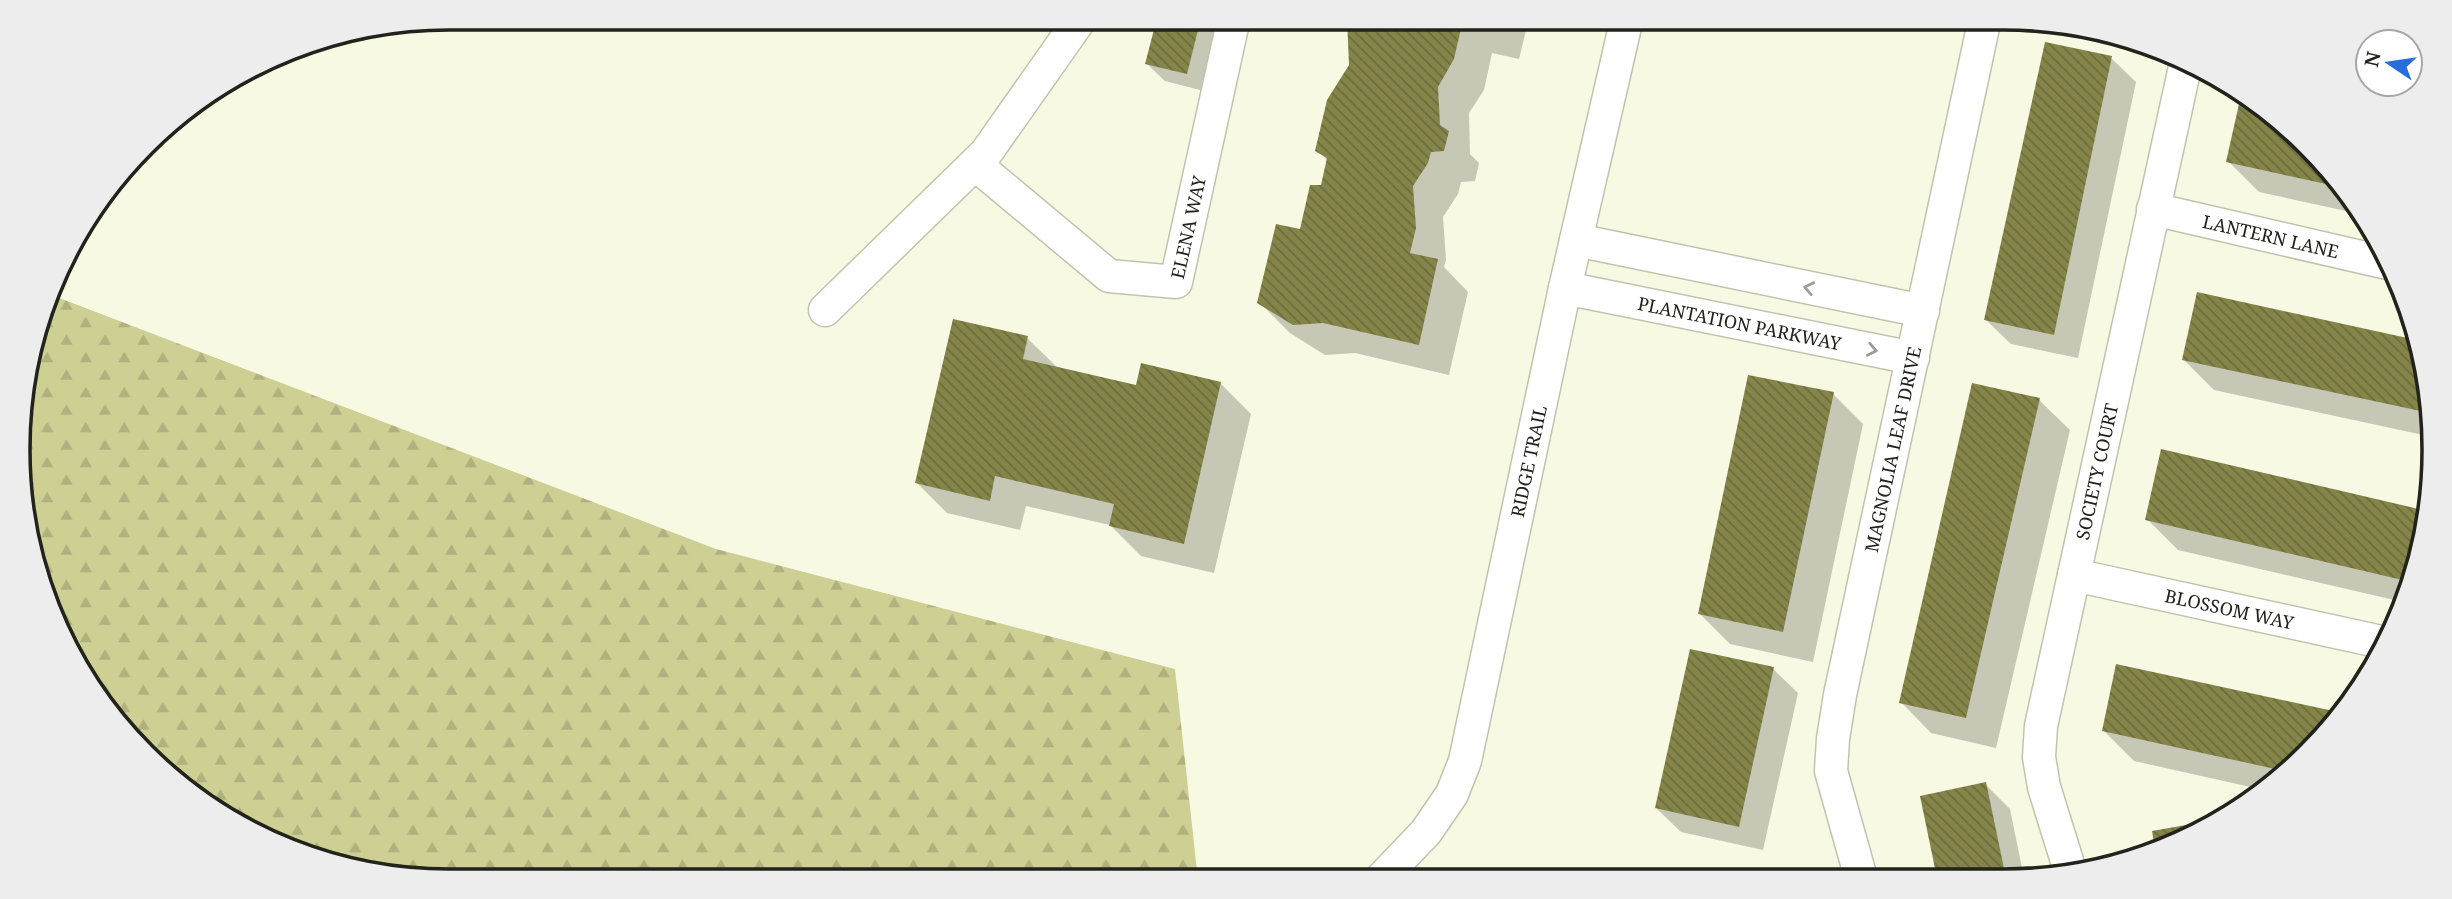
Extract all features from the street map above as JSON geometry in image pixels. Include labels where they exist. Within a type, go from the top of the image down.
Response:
[{"type":"street","points":[[825,310],[986,153],[1073,30]]},
{"type":"street","name":"ELENA WAY","points":[[975,164],[1109,276],[1176,282],[1231,30]]},
{"type":"street","name":"RIDGE TRAIL","points":[[1391,869],[1426,832],[1452,794],[1465,761],[1565,288],[1624,30]]},
{"type":"street","name":"MAGNOLIA LEAF DRIVE","points":[[1858,869],[1831,771],[1833,739],[1840,695],[1982,30]]},
{"type":"street","name":"SOCIETY COURT","points":[[2068,864],[2044,787],[2039,757],[2041,726],[2184,71]]},
{"type":"street","name":"LANTERN LANE","points":[[2153,209],[2377,261]]},
{"type":"street","points":[[1576,240],[1923,311]]},
{"type":"street","name":"PLANTATION PARKWAY","points":[[1565,288],[1913,358]]},
{"type":"street","name":"BLOSSOM WAY","points":[[2074,575],[2376,641]]},
{"type":"green space","points":[[59,298],[716,549],[1175,669],[1197,869],[449,869],[395,866],[341,855],[264,826],[216,799],[194,783],[134,726],[100,683],[86,659],[52,584],[33,504],[31,422],[33,395],[44,341]]},
{"type":"building","points":[[1154,30],[1198,30],[1187,74],[1145,64]]},
{"type":"building","points":[[1348,30],[1461,30],[1454,59],[1438,87],[1440,125],[1449,131],[1444,151],[1431,152],[1428,163],[1413,186],[1416,228],[1410,253],[1438,259],[1419,345],[1323,323],[1293,325],[1257,303],[1276,224],[1300,229],[1310,185],[1321,185],[1327,158],[1315,151],[1327,100],[1349,65]]},
{"type":"building","points":[[2045,42],[2112,56],[2054,335],[1984,320]]},
{"type":"building","points":[[2239,102],[2279,134],[2328,184],[2226,162]]},
{"type":"building","points":[[2197,292],[2407,338],[2420,411],[2182,360]]},
{"type":"building","points":[[953,319],[1028,336],[1023,359],[1136,385],[1141,363],[1221,382],[1184,544],[1109,526],[1114,504],[995,476],[990,501],[915,483]]},
{"type":"building","points":[[1748,375],[1834,392],[1783,632],[1698,614]]},
{"type":"building","points":[[1972,383],[2040,398],[1966,718],[1899,703]]},
{"type":"building","points":[[2161,449],[2418,509],[2401,580],[2145,520]]},
{"type":"building","points":[[1690,649],[1774,667],[1739,827],[1655,808]]},
{"type":"building","points":[[2116,664],[2331,711],[2275,769],[2102,731]]},
{"type":"building","points":[[1986,782],[2004,869],[1935,869],[1920,796]]},
{"type":"building","points":[[2192,824],[2154,841],[2152,831]]}]
